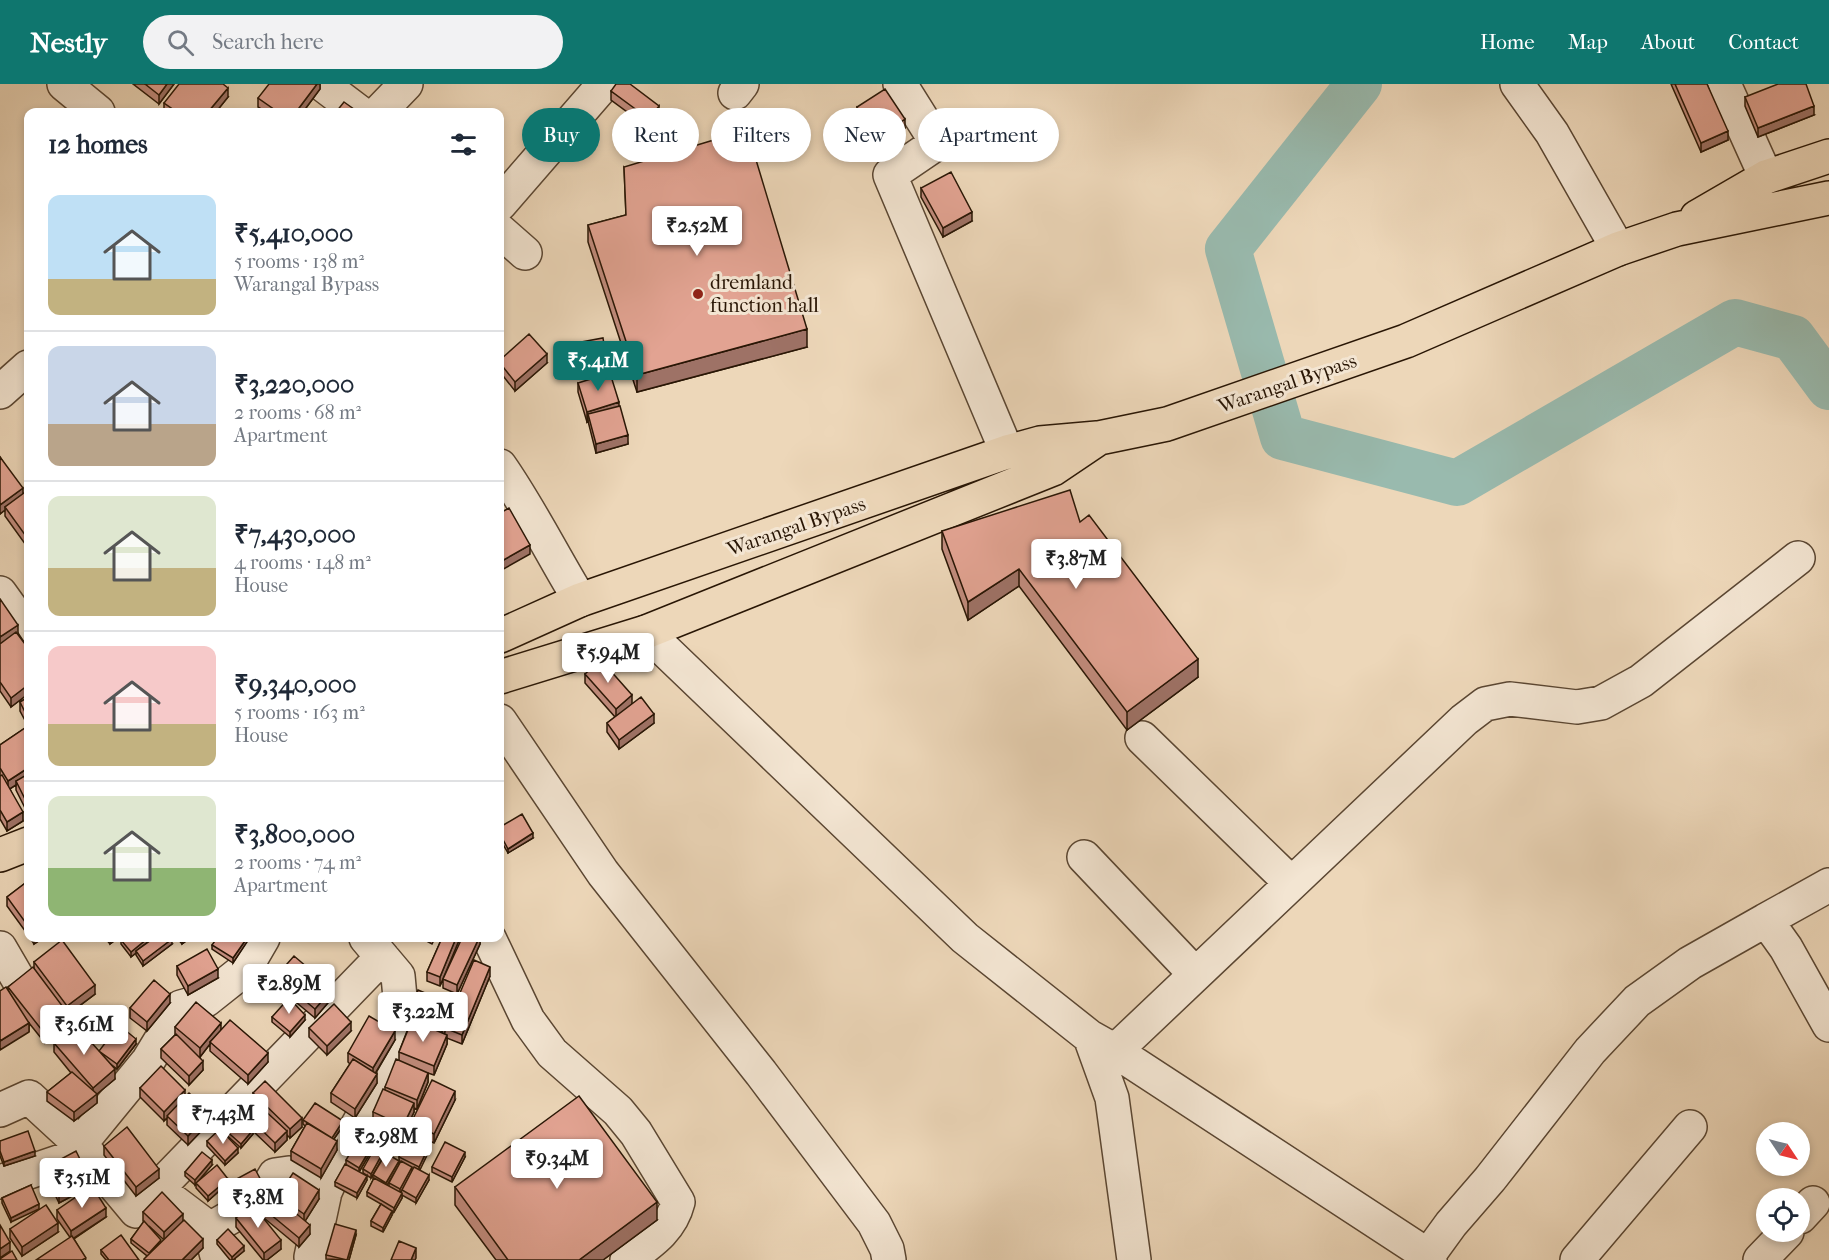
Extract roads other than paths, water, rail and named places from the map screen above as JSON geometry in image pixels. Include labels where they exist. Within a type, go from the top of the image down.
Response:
[{"type":"main road","points":[[1677,229],[1766,177],[1829,156]]},
{"type":"main road","points":[[1677,229],[1829,198]]},
{"type":"main road","name":"Warangal Bypass","points":[[504,634],[580,600],[1007,452],[1040,443],[1099,438],[1167,424],[1406,341],[1618,249],[1677,229]]},
{"type":"main road","points":[[504,677],[646,632],[1053,469],[1099,438]]},
{"type":"main road","points":[[0,855],[24,846]]},
{"type":"street","points":[[63,84],[93,108]]},
{"type":"street","points":[[322,84],[354,108]]},
{"type":"street","points":[[383,108],[406,84]]},
{"type":"street","points":[[504,199],[604,84]]},
{"type":"street","points":[[900,84],[937,142],[890,175],[1007,452]]},
{"type":"street","points":[[1517,84],[1552,133],[1618,249]]},
{"type":"street","points":[[1724,84],[1766,177]]},
{"type":"street","points":[[504,235],[525,253]]},
{"type":"street","points":[[0,392],[24,371]]},
{"type":"street","points":[[504,479],[511,503],[544,540],[580,600]]},
{"type":"street","points":[[1102,1044],[1195,974],[1464,720],[1485,704],[1510,699],[1576,707],[1601,703],[1641,681],[1797,558]]},
{"type":"street","points":[[0,593],[24,626]]},
{"type":"street","points":[[646,632],[965,938],[1102,1044],[1429,1258],[1451,1224],[1490,1179],[1590,1051],[1637,1001],[1690,963],[1829,885]]},
{"type":"street","points":[[504,727],[603,873],[761,1073],[874,1223],[887,1250],[889,1260]]},
{"type":"street","points":[[1142,738],[1291,883]]},
{"type":"street","points":[[1084,857],[1195,974]]},
{"type":"street","points":[[1766,920],[1786,948],[1829,1025]]},
{"type":"street","points":[[0,1182],[73,1157],[80,1144],[148,1060],[181,1007],[206,1000],[245,969],[261,942]]},
{"type":"street","points":[[491,942],[528,1020],[552,1053],[618,1111],[636,1133],[678,1202],[675,1214],[664,1231],[627,1260]]},
{"type":"street","points":[[0,1110],[29,1097],[80,1144],[136,1211],[374,947],[398,976],[403,1030],[387,1073],[346,1146],[325,1192],[311,1257],[316,1260]]},
{"type":"street","points":[[0,948],[21,984]]},
{"type":"street","points":[[1102,1044],[1112,1098],[1134,1260]]},
{"type":"street","points":[[1576,1260],[1689,1127]]},
{"type":"street","points":[[210,1229],[261,1200],[275,1175],[289,1173],[325,1192]]},
{"type":"street","points":[[157,1190],[210,1229],[218,1260]]},
{"type":"street","points":[[1761,1260],[1778,1242]]},
{"type":"waterway","points":[[1359,84],[1228,249],[1283,437],[1457,483],[1735,322],[1793,338],[1829,387]]},
{"type":"place","name":"dremland function hall","points":[[698,294]]}]
